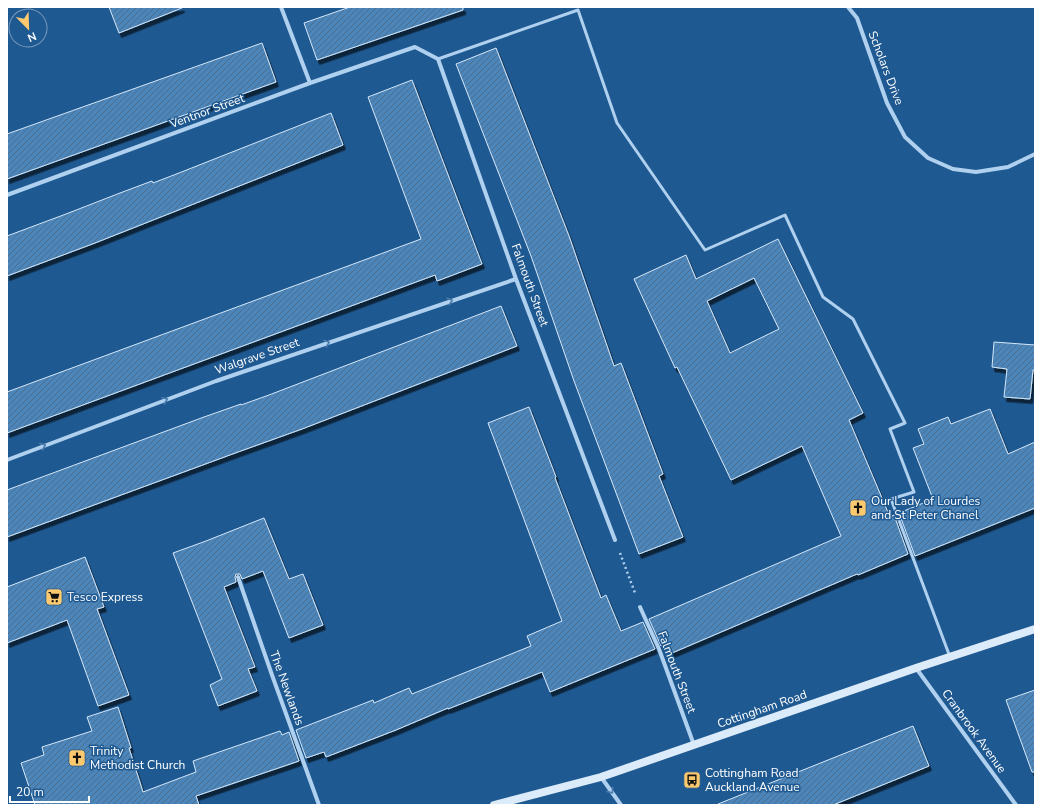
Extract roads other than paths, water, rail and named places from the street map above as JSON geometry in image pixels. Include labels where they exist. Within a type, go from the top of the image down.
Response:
[{"type":"main road","name":"Cottingham Road","points":[[494,805],[601,777],[916,668],[1035,629]]},
{"type":"street","points":[[281,7],[310,83]]},
{"type":"street","name":"Scholars Drive","points":[[848,7],[857,18],[887,103],[905,137],[928,158],[953,169],[976,172],[1008,166],[1035,154]]},
{"type":"street","name":"Ventnor Street","points":[[7,195],[310,83],[415,47],[438,59]]},
{"type":"street","name":"Falmouth Street","points":[[438,59],[516,279],[615,540]]},
{"type":"street","name":"Walgrave Street","points":[[7,460],[216,381],[516,279]]},
{"type":"street","name":"The Newlands","points":[[238,577],[319,805]]},
{"type":"street","name":"Falmouth Street","points":[[640,607],[659,649],[694,745]]},
{"type":"street","name":"Cranbrook Avenue","points":[[916,668],[1016,805]]},
{"type":"street","points":[[601,777],[621,805]]},
{"type":"lane","points":[[438,59],[578,10],[616,123],[706,250],[785,215],[823,297],[853,319],[905,423],[890,429],[914,492],[891,499],[950,657]]},
{"type":"place","name":"Our Lady of Lourdes and St Peter Chanel","points":[[858,508]]},
{"type":"place","name":"Tesco Express","points":[[54,597]]},
{"type":"place","name":"Trinity Methodist Church","points":[[77,758]]},
{"type":"place","name":"Cottingham Road Auckland Avenue","points":[[692,780]]}]
